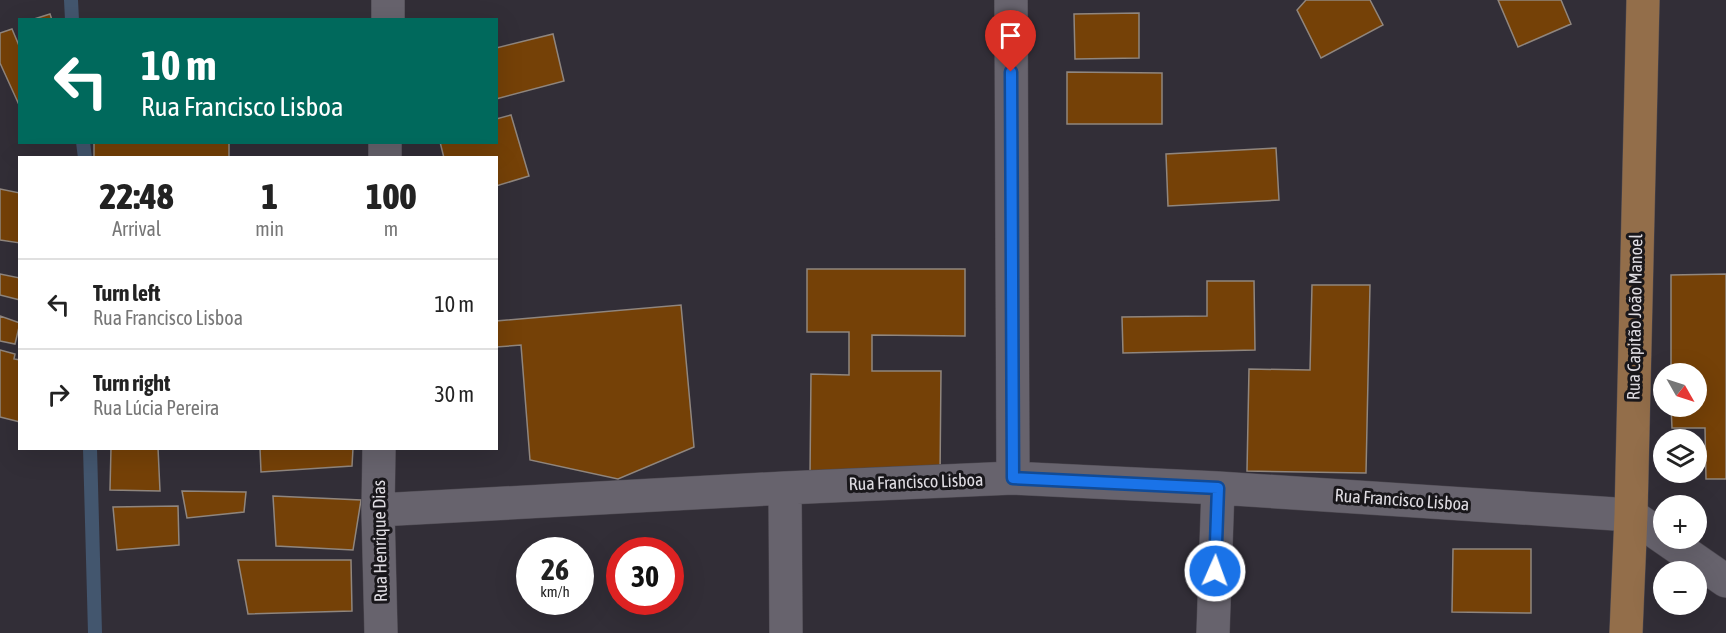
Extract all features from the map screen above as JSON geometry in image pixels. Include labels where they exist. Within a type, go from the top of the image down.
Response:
[{"type":"main road","name":"Rua Capitão João Manoel","points":[[1626,633],[1631,515],[1643,0]]},
{"type":"street","points":[[388,0],[388,18]]},
{"type":"street","points":[[1011,0],[1013,478]]},
{"type":"street","name":"Rua Henrique Dias","points":[[379,450],[381,633]]},
{"type":"street","name":"Rua Francisco Lisboa","points":[[378,510],[1013,478],[1218,488],[1631,515]]},
{"type":"street","points":[[785,488],[786,633]]},
{"type":"street","points":[[1213,633],[1218,488]]},
{"type":"street","points":[[1631,515],[1653,530]]},
{"type":"street","points":[[1680,549],[1726,581]]},
{"type":"building","points":[[1306,0],[1370,0],[1383,25],[1321,58],[1297,10]]},
{"type":"building","points":[[1498,0],[1561,0],[1571,24],[1518,47]]},
{"type":"building","points":[[1139,13],[1139,58],[1075,59],[1074,14]]},
{"type":"building","points":[[50,14],[51,18],[37,18]]},
{"type":"building","points":[[12,29],[18,43],[18,103],[0,63],[0,33]]},
{"type":"building","points":[[553,34],[564,81],[498,98],[498,48]]},
{"type":"building","points":[[1067,72],[1162,73],[1162,124],[1067,124]]},
{"type":"building","points":[[511,115],[529,176],[498,185],[498,156],[444,156],[440,144],[498,144],[498,118]]},
{"type":"building","points":[[94,144],[229,144],[229,156],[94,156]]},
{"type":"building","points":[[1276,148],[1279,200],[1168,206],[1166,154]]},
{"type":"building","points":[[0,189],[18,193],[18,243],[0,240]]},
{"type":"building","points":[[807,269],[965,269],[965,336],[872,335],[872,371],[941,371],[940,476],[810,476],[811,374],[849,375],[849,332],[807,332]]},
{"type":"building","points":[[0,274],[18,278],[18,300],[0,295]]},
{"type":"building","points":[[1726,274],[1726,479],[1707,479],[1707,429],[1672,428],[1672,417],[1707,417],[1707,363],[1671,363],[1671,275]]},
{"type":"building","points":[[1207,281],[1254,281],[1255,350],[1123,353],[1122,317],[1207,316]]},
{"type":"building","points":[[1312,285],[1370,285],[1366,473],[1247,471],[1249,369],[1310,370]]},
{"type":"building","points":[[681,305],[694,447],[618,479],[530,460],[521,345],[498,347],[498,321]]},
{"type":"building","points":[[0,316],[18,322],[15,344],[0,341]]},
{"type":"building","points":[[0,350],[15,354],[14,359],[18,360],[18,422],[0,417]]},
{"type":"building","points":[[111,450],[158,450],[160,491],[110,490]]},
{"type":"building","points":[[260,450],[353,450],[352,466],[261,472]]},
{"type":"building","points":[[182,491],[246,492],[244,512],[187,518]]},
{"type":"building","points":[[273,496],[361,500],[353,550],[276,546]]},
{"type":"building","points":[[178,506],[179,545],[117,550],[113,507]]},
{"type":"building","points":[[1453,549],[1531,549],[1531,613],[1452,612]]},
{"type":"building","points":[[238,560],[351,560],[352,611],[248,614]]},
{"type":"waterway","points":[[71,0],[72,18]]},
{"type":"waterway","points":[[83,144],[85,156]]},
{"type":"waterway","points":[[90,450],[95,633]]},
{"type":"route","points":[[1011,72],[1013,478],[1218,488],[1215,571]]}]
